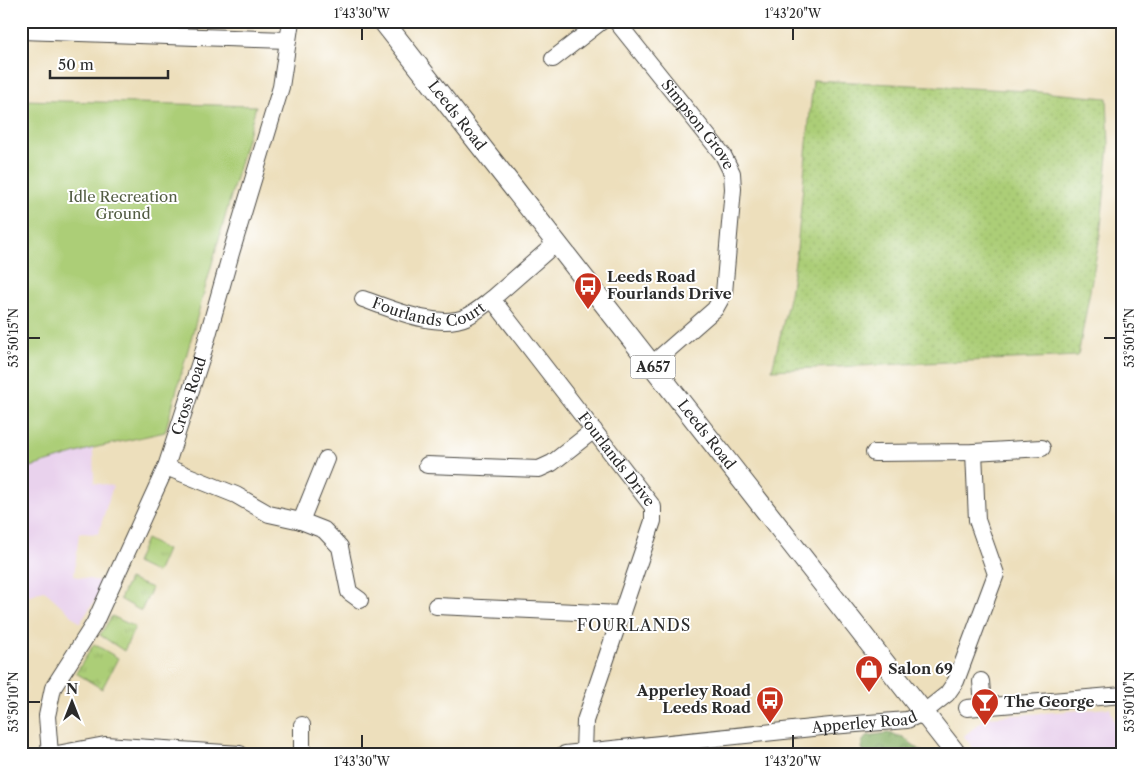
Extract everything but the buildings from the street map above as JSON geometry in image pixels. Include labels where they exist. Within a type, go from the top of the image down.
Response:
[{"type":"main road","name":"Leeds Road","points":[[384,21],[956,754]]},
{"type":"street","name":"Cross Road","points":[[50,754],[47,716],[52,688],[94,624],[166,467],[202,356],[281,87],[291,21]]},
{"type":"street","points":[[553,59],[602,21]]},
{"type":"street","name":"Simpson Grove","points":[[616,21],[723,155],[732,173],[733,189],[724,293],[715,309],[651,365]]},
{"type":"street","points":[[21,31],[168,29],[288,40]]},
{"type":"street","points":[[492,299],[556,243]]},
{"type":"street","name":"Fourlands Court","points":[[363,299],[426,320],[445,321],[465,318],[492,299]]},
{"type":"street","name":"Fourlands Drive","points":[[492,299],[654,507],[654,521],[585,721],[584,752]]},
{"type":"street","points":[[427,465],[539,469],[552,463],[594,430]]},
{"type":"street","points":[[874,453],[974,452],[1042,448]]},
{"type":"street","points":[[923,713],[947,694],[956,681],[996,574],[977,520],[974,452]]},
{"type":"street","points":[[301,522],[326,459]]},
{"type":"street","points":[[166,467],[236,496],[269,514],[324,530],[340,547],[350,592],[360,600]]},
{"type":"street","points":[[436,606],[622,614]]},
{"type":"street","points":[[981,681],[975,707],[1045,703],[1123,695]]},
{"type":"street","name":"Apperley Road","points":[[565,754],[831,726],[907,720],[923,713]]},
{"type":"street","points":[[302,725],[302,754]]},
{"type":"street","points":[[57,754],[105,745],[157,751],[240,754]]},
{"type":"shaded area","points":[[93,448],[94,483],[113,486],[98,534],[79,533],[74,576],[104,582],[80,623],[44,590],[21,599],[21,470]]},
{"type":"shaded area","points":[[1110,708],[1123,746],[1123,754],[978,754],[964,736],[987,717]]},
{"type":"green space","points":[[813,80],[1028,91],[1107,98],[1109,145],[1100,236],[1078,356],[772,370],[790,294],[797,249]]},
{"type":"green space","name":"Idle Recreation Ground","points":[[21,100],[256,106],[165,432],[93,448],[21,470]]},
{"type":"green space","points":[[146,539],[167,550],[157,573],[136,563]]},
{"type":"green space","points":[[129,579],[152,588],[141,611],[120,599]]},
{"type":"green space","points":[[112,616],[135,627],[124,651],[100,635]]},
{"type":"green space","points":[[94,644],[118,658],[102,689],[76,673]]},
{"type":"green space","points":[[888,733],[903,737],[925,754],[865,754],[862,742],[867,736]]},
{"type":"place","name":"Leeds Road Fourlands Drive","points":[[588,310]]},
{"type":"place","name":"Salon 69","points":[[869,693]]},
{"type":"place","name":"Apperley Road Leeds Road","points":[[770,724]]},
{"type":"place","name":"The George","points":[[985,726]]},
{"type":"district","name":"FOURLANDS","points":[[634,625]]}]
